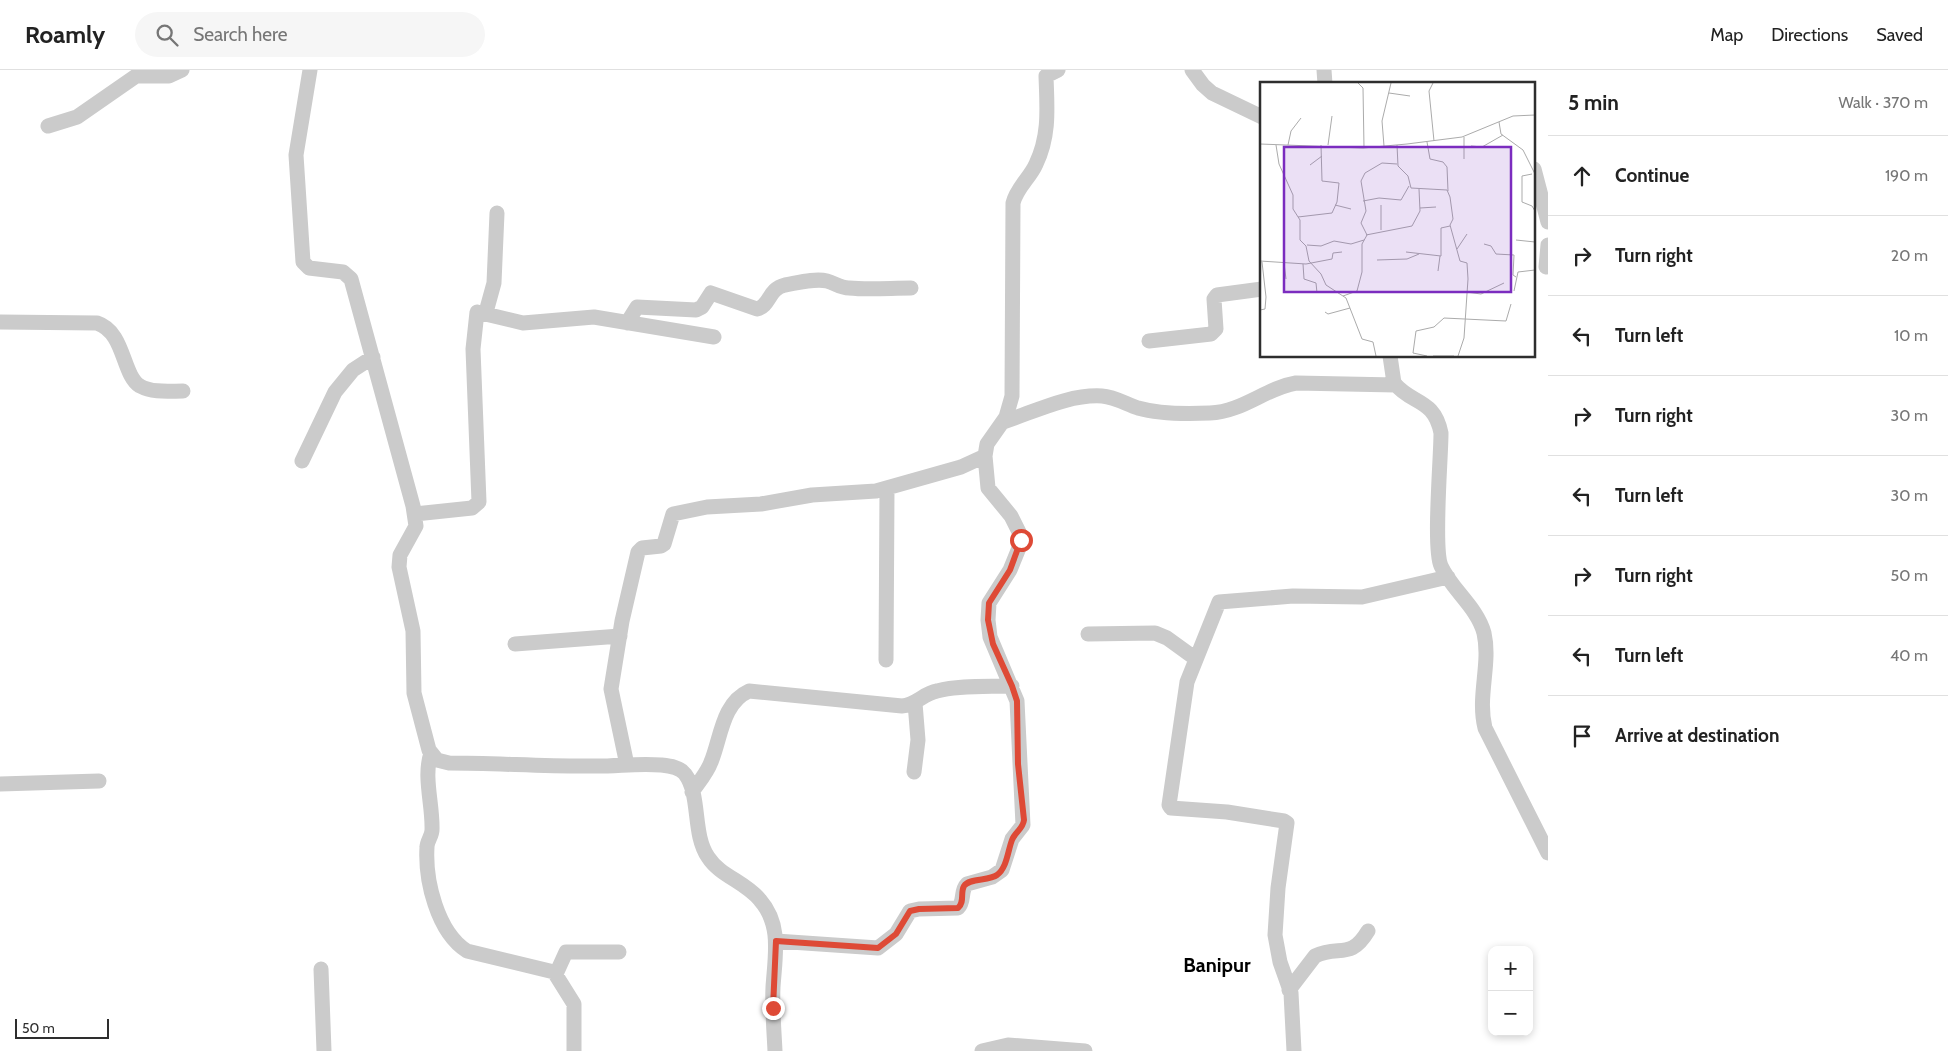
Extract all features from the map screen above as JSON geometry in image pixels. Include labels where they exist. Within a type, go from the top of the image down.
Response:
[{"type":"street","points":[[48,126],[77,118],[136,76],[169,76],[182,70]]},
{"type":"street","points":[[310,70],[296,154],[303,262],[309,268],[343,272],[351,279],[415,514],[415,531],[400,555],[398,567],[413,631],[414,693],[431,753],[437,760],[449,763],[663,765],[680,769],[687,777],[692,792],[697,825],[705,854],[716,866],[750,889],[763,903],[774,924],[776,941],[773,987],[774,1051]]},
{"type":"street","points":[[776,941],[878,948],[896,934],[910,911],[958,908],[961,905],[964,887],[967,884],[992,877],[1002,870],[1012,839],[1023,825],[1018,764],[1017,701],[990,637],[988,610],[989,603],[1010,570],[1020,547],[1020,537],[1009,513],[990,493],[987,483],[985,456],[987,444],[1003,422],[1011,402],[1013,380],[1013,203],[1017,191],[1033,170],[1039,158],[1048,118],[1046,76],[1058,70]]},
{"type":"street","points":[[1192,70],[1212,93],[1260,116]]},
{"type":"street","points":[[1536,177],[1548,222]]},
{"type":"street","points":[[486,312],[494,283],[497,213]]},
{"type":"street","points":[[1543,267],[1548,245]]},
{"type":"street","points":[[626,323],[637,306],[696,310],[702,307],[712,293],[757,309],[764,305],[770,293],[776,288],[805,282],[828,281],[840,287],[852,289],[911,288]]},
{"type":"street","points":[[1149,341],[1211,334],[1216,329],[1214,299],[1217,295],[1260,290]]},
{"type":"street","points":[[415,514],[461,510],[475,507],[478,504],[473,336],[477,312],[486,312],[523,323],[586,317],[714,337]]},
{"type":"street","points":[[0,322],[97,323],[105,325],[118,344],[136,383],[150,390],[183,391]]},
{"type":"street","points":[[302,461],[335,392],[353,370],[373,358]]},
{"type":"street","points":[[1390,358],[1393,379],[1396,386]]},
{"type":"street","points":[[1003,422],[1076,398],[1090,396],[1114,398],[1143,409],[1209,413],[1238,407],[1296,382],[1396,386],[1426,404],[1439,423],[1441,464],[1438,557],[1448,577],[1472,609],[1484,633],[1486,650],[1482,708],[1485,728],[1548,853]]},
{"type":"street","points":[[626,765],[612,698],[620,636],[638,552],[642,548],[664,544],[673,514],[707,507],[761,504],[812,495],[862,494],[887,489],[961,467],[985,456]]},
{"type":"street","points":[[886,660],[887,489]]},
{"type":"street","points":[[1294,1051],[1290,990],[1280,962],[1276,935],[1278,888],[1287,824],[1284,820],[1227,812],[1171,808],[1169,805],[1187,682],[1219,602],[1293,596],[1362,597],[1448,577]]},
{"type":"street","points":[[1088,634],[1140,632],[1164,635],[1196,659]]},
{"type":"street","points":[[515,644],[620,636]]},
{"type":"street","points":[[692,792],[709,767],[726,716],[743,694],[749,691],[814,696],[888,706],[906,706],[916,703],[926,695],[939,690],[1012,686]]},
{"type":"street","points":[[914,772],[918,740],[916,703]]},
{"type":"street","points":[[431,753],[428,766],[432,830],[426,846],[428,876],[433,899],[442,920],[458,943],[467,951],[551,970],[556,974],[574,1004],[574,1051]]},
{"type":"street","points":[[0,784],[99,781]]},
{"type":"street","points":[[1290,990],[1315,956],[1352,949],[1360,943],[1368,931]]},
{"type":"street","points":[[556,974],[566,952],[619,952]]},
{"type":"street","points":[[322,969],[324,1051]]},
{"type":"street","points":[[982,1051],[1042,1046],[1085,1051]]},
{"type":"district","name":"Banipur","points":[[1217,965]]},
{"type":"route","points":[[773,1008],[776,941],[878,948],[896,934],[910,911],[958,908],[961,905],[964,887],[967,884],[998,875],[1002,870],[1012,839],[1021,829],[1024,820],[1018,764],[1017,701],[990,637],[988,610],[989,603],[1010,570],[1021,540]]}]
